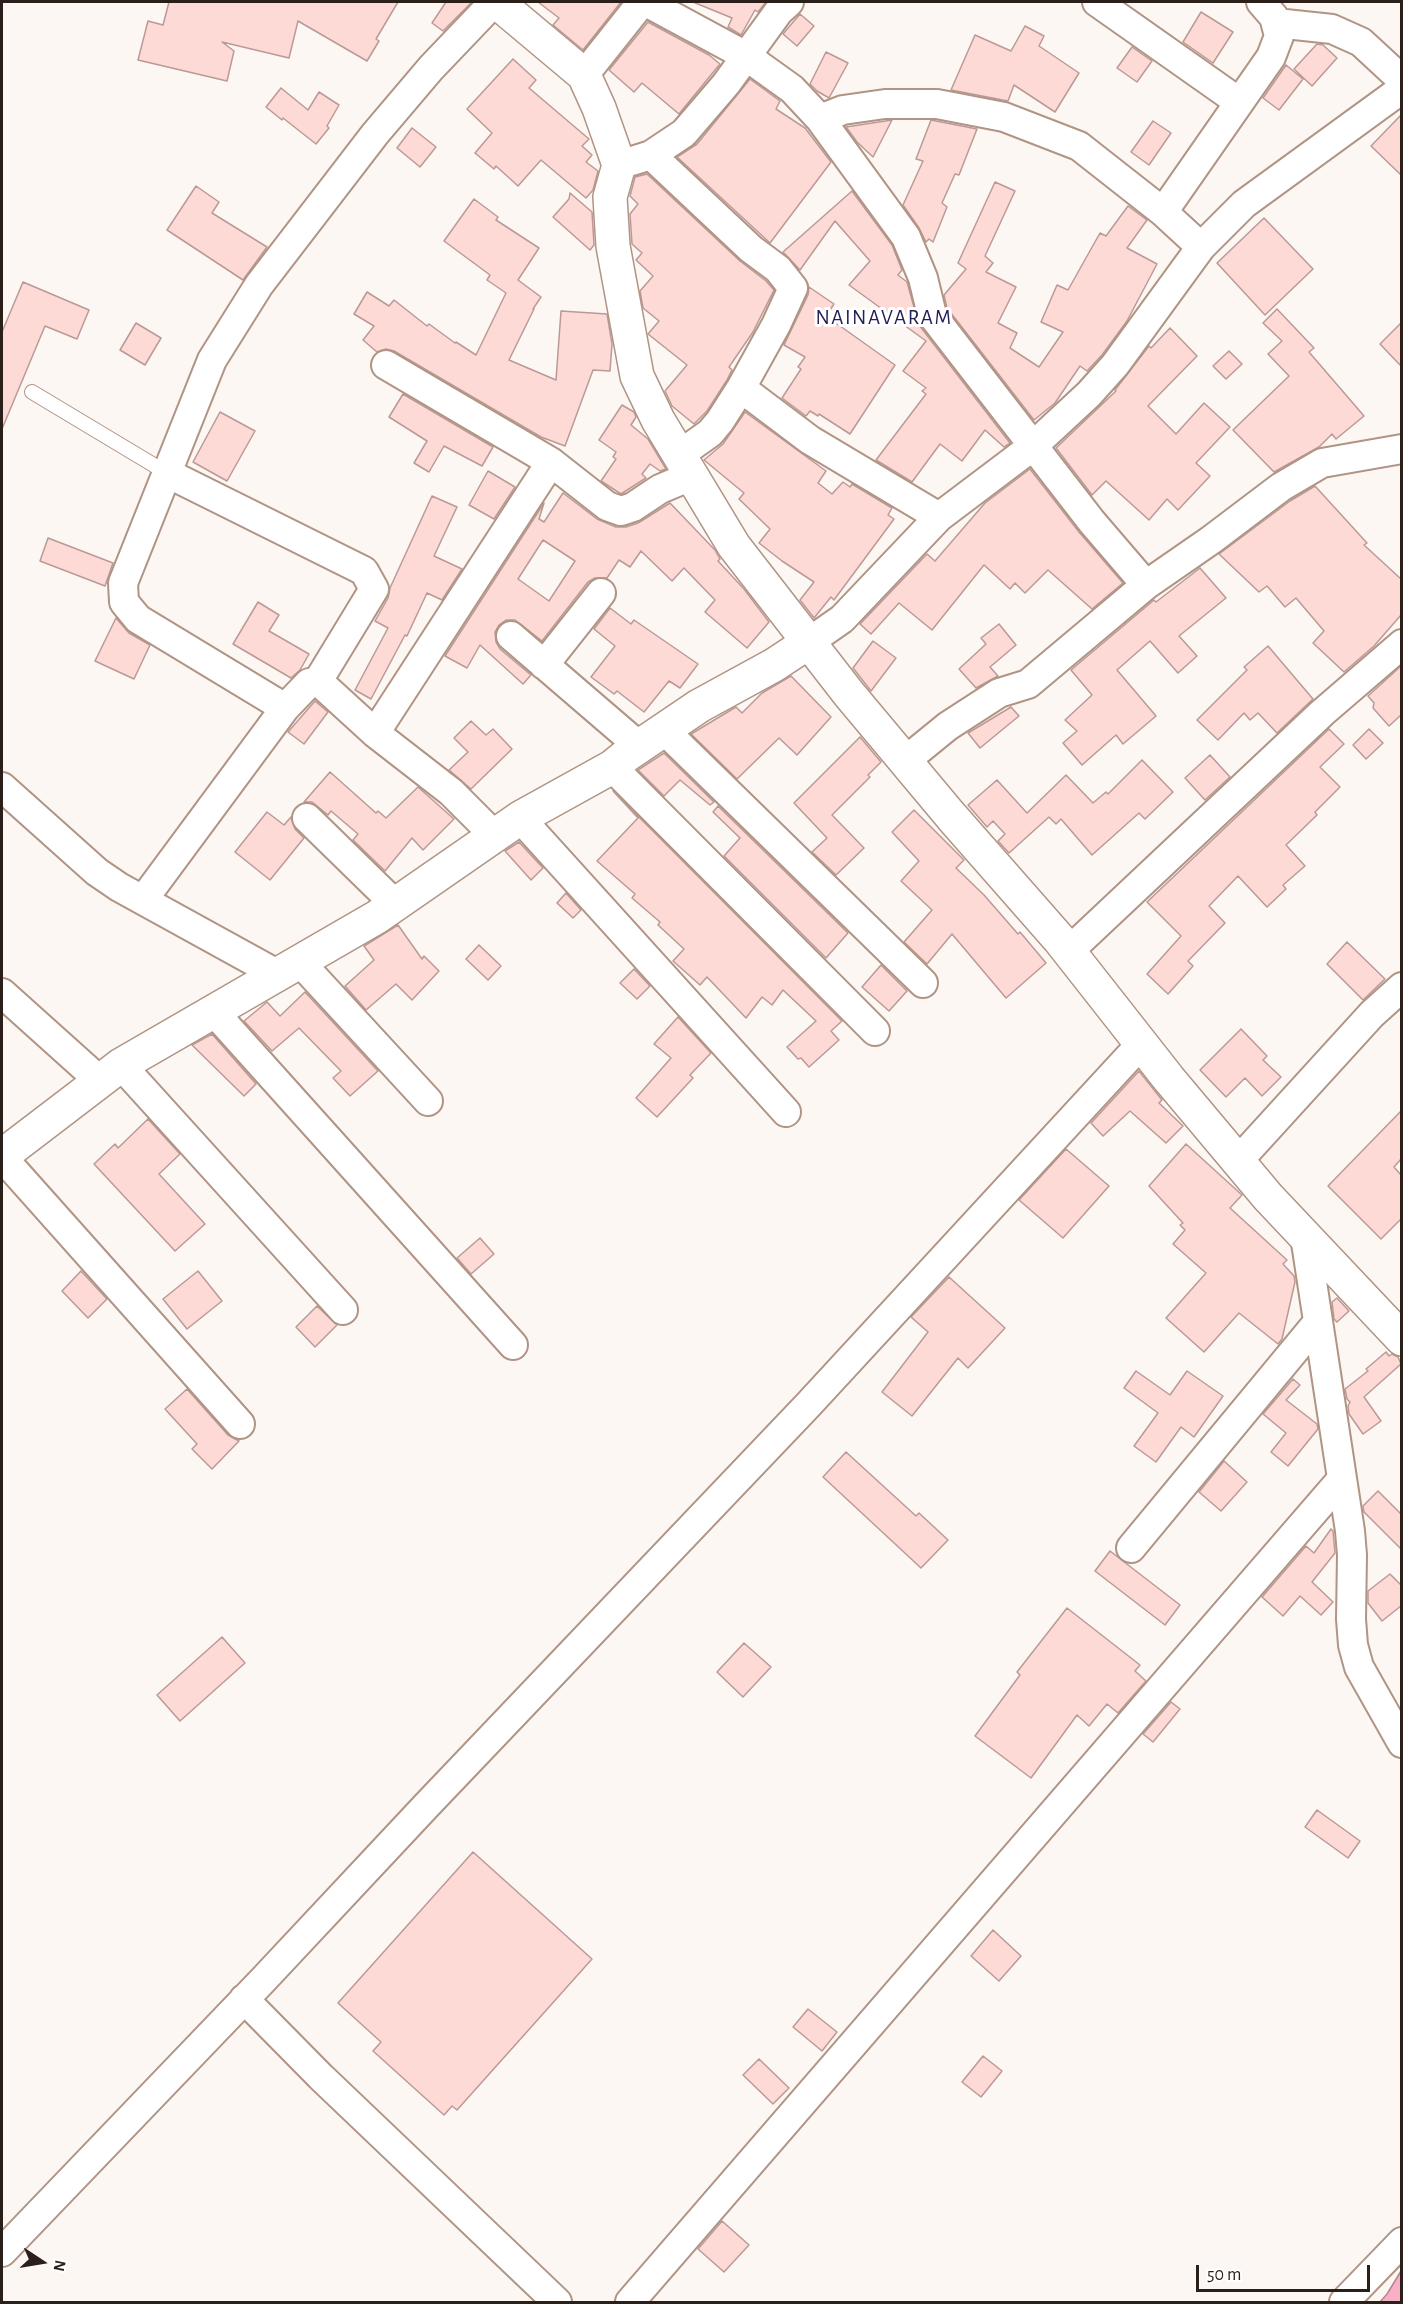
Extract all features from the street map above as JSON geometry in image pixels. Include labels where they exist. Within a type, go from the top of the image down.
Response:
[{"type":"main road","points":[[496,2],[584,75],[599,108],[619,165],[610,197],[613,246],[637,376],[658,420],[734,546],[849,694],[1069,951],[1141,1044],[1238,1161],[1401,1339]]},
{"type":"main road","points":[[2,1156],[111,1073],[377,917],[507,827],[612,767],[699,706],[774,665],[809,642]]},
{"type":"street","points":[[285,708],[138,619],[124,602],[123,583],[212,360],[259,285],[375,134],[431,68],[496,2]]},
{"type":"street","points":[[584,75],[644,2],[688,22],[746,56],[792,89],[820,119],[906,237],[924,279],[932,315],[1092,522],[1146,585]]},
{"type":"street","points":[[619,165],[651,154],[684,133],[726,84],[779,11],[789,2]]},
{"type":"street","points":[[1097,2],[1239,102]]},
{"type":"street","points":[[1162,212],[1271,57],[1279,36],[1268,12]]},
{"type":"street","points":[[1268,12],[1332,29],[1361,42],[1401,80]]},
{"type":"street","points":[[809,642],[842,619],[939,517],[1033,446],[1089,394],[1115,365],[1201,247],[1244,204],[1401,89]]},
{"type":"street","points":[[820,119],[843,110],[885,104],[937,104],[1004,117],[1079,146],[1162,212],[1201,247]]},
{"type":"street","points":[[386,365],[551,462],[608,506],[621,511],[633,507],[660,489],[685,466],[720,421],[776,325],[793,288],[778,269],[751,249],[651,154]]},
{"type":"street","points":[[741,388],[810,440],[939,517]]},
{"type":"street","points":[[905,761],[948,726],[999,693],[1028,684],[1146,585],[1281,487],[1322,463],[1401,449]]},
{"type":"street","points":[[375,733],[551,462]]},
{"type":"street","points":[[143,900],[285,708],[309,683],[318,681],[374,589],[364,571],[167,473]]},
{"type":"street","points":[[544,664],[601,593]]},
{"type":"street","points":[[511,636],[544,664],[651,738],[923,983]]},
{"type":"street","points":[[1069,951],[1322,713],[1401,645]]},
{"type":"street","points":[[318,681],[375,733],[451,792],[507,827],[786,1112]]},
{"type":"street","points":[[612,767],[875,1031]]},
{"type":"street","points":[[2,787],[97,872],[143,900],[288,968],[428,1101]]},
{"type":"street","points":[[307,818],[395,904]]},
{"type":"street","points":[[1238,1161],[1372,1014],[1401,987]]},
{"type":"street","points":[[2,993],[111,1073],[343,1310]]},
{"type":"street","points":[[214,1011],[513,1345]]},
{"type":"street","points":[[2,2252],[809,1404],[1141,1044]]},
{"type":"street","points":[[2,1156],[240,1424]]},
{"type":"street","points":[[1305,1236],[1352,1555],[1353,1645],[1359,1667],[1401,1743]]},
{"type":"street","points":[[1131,1548],[1318,1322]]},
{"type":"street","points":[[630,2302],[1342,1479]]},
{"type":"street","points":[[244,1999],[321,2077],[557,2302]]},
{"type":"street","points":[[1344,2302],[1401,2242]]},
{"type":"lane","points":[[32,392],[167,473]]},
{"type":"shaded area","points":[[1401,2271],[1401,2302],[1380,2302],[1387,2294]]},
{"type":"building","points":[[169,2],[398,2],[376,39],[379,41],[367,61],[298,21],[289,58],[222,42],[234,51],[227,81],[138,60],[148,21],[163,25]]},
{"type":"building","points":[[446,2],[472,2],[443,31],[432,23]]},
{"type":"building","points":[[538,2],[621,2],[583,50],[553,25],[559,18]]},
{"type":"building","points":[[693,2],[766,2],[758,12],[755,10],[741,35],[728,27],[732,18]]},
{"type":"building","points":[[1201,12],[1233,32],[1213,63],[1183,42]]},
{"type":"building","points":[[800,14],[814,26],[797,46],[783,34]]},
{"type":"building","points":[[648,22],[709,55],[720,64],[679,114],[642,83],[634,92],[609,70]]},
{"type":"building","points":[[1025,26],[1044,36],[1039,46],[1079,73],[1055,112],[1014,85],[1008,101],[951,90],[975,35],[1011,51]]},
{"type":"building","points":[[1317,44],[1323,45],[1337,58],[1312,86],[1294,69]]},
{"type":"building","points":[[1132,47],[1152,61],[1137,82],[1117,68]]},
{"type":"building","points":[[826,52],[848,63],[829,98],[810,84]]},
{"type":"building","points":[[513,59],[536,80],[529,88],[589,139],[582,146],[592,155],[586,162],[598,171],[593,190],[586,198],[541,160],[518,186],[496,166],[494,169],[475,153],[492,133],[467,109]]},
{"type":"building","points":[[1286,65],[1303,79],[1279,110],[1263,98]]},
{"type":"building","points":[[750,79],[780,101],[776,109],[805,128],[831,162],[770,243],[677,157],[697,144]]},
{"type":"building","points":[[281,88],[308,110],[319,92],[339,105],[327,126],[329,128],[316,144],[266,107]]},
{"type":"building","points":[[1401,115],[1401,175],[1371,146]]},
{"type":"building","points":[[892,120],[873,157],[857,142],[846,127]]},
{"type":"building","points":[[931,120],[977,129],[959,175],[955,174],[942,203],[947,207],[933,242],[929,239],[926,242],[903,205],[923,161],[916,159]]},
{"type":"building","points":[[1153,121],[1171,133],[1149,165],[1131,152]]},
{"type":"building","points":[[412,128],[436,147],[420,167],[397,148]]},
{"type":"building","points":[[647,174],[774,290],[753,332],[729,367],[732,370],[727,380],[707,411],[694,424],[672,406],[665,391],[687,365],[648,334],[659,321],[643,308],[640,291],[653,276],[636,260],[642,253],[632,244],[630,214],[638,204],[630,196],[635,177]]},
{"type":"building","points":[[995,182],[1015,191],[985,256],[993,263],[986,272],[1016,287],[998,323],[1017,333],[1010,348],[1039,367],[1063,332],[1041,322],[1057,285],[1068,290],[1100,233],[1106,236],[1128,206],[1147,220],[1127,248],[1157,264],[1127,321],[1102,355],[1087,371],[1080,366],[1055,403],[1034,420],[947,308],[944,295],[966,269],[958,263]]},
{"type":"building","points":[[196,186],[219,202],[212,213],[267,247],[243,280],[167,230]]},
{"type":"building","points":[[852,191],[892,245],[902,270],[898,275],[907,282],[919,325],[1010,443],[1004,447],[985,430],[962,461],[940,444],[912,482],[876,460],[926,394],[922,391],[926,388],[903,371],[926,341],[849,285],[870,261],[835,221],[800,270],[783,252]]},
{"type":"building","points":[[570,193],[592,212],[594,245],[590,250],[553,217],[569,199]]},
{"type":"building","points":[[474,199],[498,217],[496,220],[539,248],[518,280],[541,297],[509,360],[556,380],[561,311],[607,314],[612,344],[610,371],[593,370],[565,446],[541,437],[394,351],[386,349],[377,352],[363,340],[374,326],[354,314],[367,292],[389,306],[394,300],[427,326],[429,324],[476,355],[506,293],[487,280],[490,275],[444,241]]},
{"type":"building","points":[[1264,218],[1313,269],[1265,315],[1217,263]]},
{"type":"building","points":[[23,282],[89,310],[77,339],[45,326],[2,429],[2,332]]},
{"type":"building","points":[[809,287],[834,304],[826,316],[895,365],[850,434],[819,414],[818,416],[810,411],[806,416],[782,398],[801,369],[798,367],[805,357],[784,345],[808,295]]},
{"type":"building","points":[[1277,309],[1314,348],[1309,352],[1364,416],[1336,439],[1332,434],[1319,447],[1274,472],[1233,430],[1289,376],[1268,354],[1282,341],[1263,323]]},
{"type":"building","points":[[136,323],[161,338],[145,365],[120,350]]},
{"type":"building","points":[[1401,323],[1401,366],[1380,344]]},
{"type":"building","points":[[1170,328],[1197,356],[1148,406],[1176,434],[1204,403],[1230,427],[1196,463],[1210,476],[1178,510],[1167,499],[1149,520],[1106,481],[1092,495],[1056,448],[1116,391],[1149,346],[1151,348]]},
{"type":"building","points":[[1229,351],[1242,364],[1226,379],[1213,366]]},
{"type":"building","points":[[403,394],[493,447],[482,466],[444,446],[429,472],[414,463],[427,441],[389,417]]},
{"type":"building","points":[[622,405],[634,412],[636,417],[631,425],[648,439],[666,469],[660,471],[650,464],[642,474],[646,478],[621,494],[601,481],[616,459],[613,457],[616,452],[599,440]]},
{"type":"building","points":[[220,412],[255,431],[227,481],[193,462]]},
{"type":"building","points":[[745,412],[826,471],[818,483],[832,494],[843,482],[850,487],[852,484],[892,508],[888,515],[894,519],[834,600],[831,597],[814,618],[800,600],[814,582],[759,543],[770,529],[739,499],[744,493],[704,460],[723,444]]},
{"type":"building","points":[[1030,469],[1079,532],[1123,583],[1092,609],[1048,570],[1025,593],[1015,583],[1010,589],[984,565],[932,630],[899,603],[871,634],[860,624],[927,554],[935,561],[985,503]]},
{"type":"building","points":[[488,471],[515,487],[494,519],[469,505]]},
{"type":"building","points":[[1315,486],[1367,543],[1364,545],[1401,579],[1401,615],[1374,646],[1344,672],[1313,643],[1324,631],[1296,598],[1285,607],[1267,586],[1259,592],[1219,554],[1290,501]]},
{"type":"building","points":[[563,493],[597,519],[616,527],[638,523],[670,503],[715,550],[720,559],[718,561],[744,589],[769,622],[747,648],[705,612],[715,600],[684,568],[672,581],[641,551],[630,567],[619,560],[607,578],[595,578],[588,582],[542,641],[515,620],[506,620],[499,625],[495,632],[496,642],[500,649],[531,675],[523,684],[480,645],[467,668],[445,656],[544,503],[539,519],[544,522]],"holes":[[[543,540],[575,561],[549,601],[518,579]]]},
{"type":"building","points":[[432,496],[457,507],[434,556],[462,569],[442,600],[427,593],[407,636],[405,635],[371,699],[355,690],[388,628],[375,621],[388,598],[390,588]]},
{"type":"building","points":[[48,538],[113,563],[105,586],[40,561]]},
{"type":"building","points":[[1200,568],[1226,598],[1179,636],[1197,656],[1178,673],[1150,641],[1117,670],[1156,716],[1123,744],[1116,735],[1082,765],[1063,743],[1077,731],[1065,720],[1092,695],[1071,670],[1154,600],[1156,602]]},
{"type":"building","points":[[258,602],[279,615],[269,631],[309,654],[300,670],[291,678],[233,644]]},
{"type":"building","points":[[610,608],[631,624],[634,620],[698,664],[680,688],[669,681],[644,712],[617,691],[614,694],[591,677],[615,646],[594,629]]},
{"type":"building","points":[[116,618],[129,633],[150,645],[134,679],[95,661]]},
{"type":"building","points":[[999,624],[1016,645],[990,667],[998,676],[976,688],[959,669],[986,644],[981,638]]},
{"type":"building","points":[[873,641],[896,658],[871,691],[853,668]]},
{"type":"building","points":[[1268,646],[1313,699],[1277,733],[1258,713],[1250,720],[1244,713],[1218,740],[1197,720],[1247,670],[1244,667]]},
{"type":"building","points":[[1401,666],[1401,715],[1389,726],[1373,708],[1374,703],[1368,696]]},
{"type":"building","points":[[791,676],[831,717],[797,755],[779,738],[737,779],[691,734],[736,707],[742,713],[762,693]]},
{"type":"building","points":[[315,701],[328,712],[304,744],[288,732]]},
{"type":"building","points":[[1011,707],[1019,716],[980,748],[968,733]]},
{"type":"building","points":[[471,721],[486,735],[493,729],[512,749],[471,789],[449,770],[468,752],[454,738]]},
{"type":"building","points":[[1329,729],[1344,744],[1320,767],[1340,787],[1315,812],[1317,815],[1286,845],[1305,866],[1283,885],[1286,889],[1267,907],[1238,876],[1209,906],[1225,923],[1188,961],[1193,966],[1168,994],[1147,974],[1181,936],[1147,902]]},
{"type":"building","points":[[1369,729],[1383,743],[1366,759],[1353,745]]},
{"type":"building","points":[[860,737],[881,762],[868,775],[870,777],[832,815],[864,848],[836,875],[812,852],[827,838],[794,803]]},
{"type":"building","points":[[664,753],[714,802],[710,805],[680,780],[664,796],[638,770]]},
{"type":"building","points":[[1210,755],[1230,777],[1205,800],[1185,778]]},
{"type":"building","points":[[1142,760],[1173,792],[1145,819],[1139,813],[1092,855],[1061,819],[1056,824],[1049,817],[1009,853],[998,841],[1005,834],[993,821],[987,827],[968,805],[997,780],[1027,813],[1066,775],[1093,803],[1106,792],[1108,794]]},
{"type":"building","points":[[330,772],[376,813],[378,811],[386,818],[418,787],[454,819],[423,850],[412,838],[385,871],[353,840],[358,834],[331,811],[328,815],[312,802],[304,802]]},
{"type":"building","points":[[613,791],[842,1021],[831,1031],[839,1040],[809,1067],[787,1047],[816,1021],[783,990],[772,1005],[762,997],[746,1018],[707,977],[700,985],[673,961],[684,949],[658,925],[660,922],[632,898],[635,894],[597,861],[638,818]]},
{"type":"building","points":[[718,806],[848,933],[826,958],[724,856],[740,838],[713,812]]},
{"type":"building","points":[[914,810],[964,860],[956,868],[984,895],[1018,934],[1020,932],[1046,963],[1006,998],[952,934],[927,964],[904,942],[932,910],[901,881],[919,861],[892,832]]},
{"type":"building","points":[[267,812],[284,825],[291,817],[295,829],[304,838],[270,880],[235,852]]},
{"type":"building","points":[[519,842],[543,868],[531,880],[505,851]]},
{"type":"building","points":[[566,893],[581,910],[573,918],[557,903]]},
{"type":"building","points":[[398,925],[422,959],[424,956],[439,971],[412,1000],[396,984],[366,1010],[345,986],[374,960],[364,946]]},
{"type":"building","points":[[1347,942],[1385,979],[1363,1000],[1327,964]]},
{"type":"building","points":[[479,945],[501,966],[488,980],[466,959]]},
{"type":"building","points":[[881,965],[907,991],[889,1011],[862,987]]},
{"type":"building","points":[[634,969],[650,986],[637,999],[620,983]]},
{"type":"building","points":[[305,992],[378,1071],[350,1096],[333,1078],[341,1071],[299,1028],[272,1051],[244,1021],[267,1002],[280,1016]]},
{"type":"building","points":[[678,1017],[711,1053],[690,1075],[693,1078],[657,1117],[636,1098],[671,1058],[654,1044]]},
{"type":"building","points":[[1241,1029],[1267,1056],[1263,1060],[1281,1077],[1262,1096],[1245,1078],[1226,1097],[1200,1070]]},
{"type":"building","points":[[212,1034],[256,1084],[244,1096],[192,1045]]},
{"type":"building","points":[[1139,1071],[1162,1100],[1159,1103],[1183,1126],[1166,1143],[1130,1111],[1103,1136],[1091,1123]]},
{"type":"building","points":[[1401,1111],[1401,1159],[1394,1167],[1401,1175],[1401,1219],[1381,1239],[1328,1186]]},
{"type":"building","points":[[148,1119],[180,1154],[159,1174],[205,1224],[175,1251],[94,1164],[115,1144],[118,1148]]},
{"type":"building","points":[[1186,1144],[1242,1195],[1230,1208],[1287,1260],[1283,1264],[1294,1276],[1295,1282],[1282,1339],[1278,1344],[1239,1313],[1204,1352],[1166,1318],[1206,1273],[1173,1244],[1185,1230],[1180,1225],[1183,1223],[1149,1186]]},
{"type":"building","points":[[1066,1149],[1109,1186],[1063,1238],[1019,1200]]},
{"type":"building","points":[[480,1238],[494,1254],[471,1274],[457,1258]]},
{"type":"building","points":[[81,1271],[107,1299],[88,1318],[62,1291]]},
{"type":"building","points":[[198,1271],[222,1301],[187,1329],[163,1299]]},
{"type":"building","points":[[949,1277],[1005,1328],[968,1368],[958,1358],[912,1416],[882,1392],[928,1332],[911,1317]]},
{"type":"building","points":[[1337,1298],[1349,1311],[1337,1322],[1334,1319],[1332,1302]]},
{"type":"building","points":[[317,1306],[337,1325],[315,1347],[296,1327]]},
{"type":"building","points":[[1386,1352],[1389,1356],[1392,1354],[1398,1357],[1401,1364],[1364,1397],[1381,1421],[1363,1434],[1349,1414],[1350,1402],[1345,1389],[1368,1371],[1366,1369]]},
{"type":"building","points":[[1136,1371],[1170,1395],[1187,1371],[1223,1396],[1194,1437],[1181,1427],[1156,1462],[1134,1446],[1158,1413],[1124,1388]]},
{"type":"building","points":[[1293,1379],[1300,1385],[1286,1400],[1317,1424],[1318,1429],[1288,1466],[1271,1452],[1286,1433],[1263,1414]]},
{"type":"building","points":[[187,1389],[228,1435],[239,1441],[212,1469],[192,1449],[197,1444],[165,1409]]},
{"type":"building","points":[[846,1452],[916,1516],[919,1513],[948,1540],[921,1568],[823,1477]]},
{"type":"building","points":[[1224,1461],[1247,1482],[1221,1511],[1199,1492]]},
{"type":"building","points":[[1378,1491],[1401,1514],[1401,1549],[1364,1512],[1363,1506]]},
{"type":"building","points":[[1331,1529],[1335,1553],[1312,1582],[1333,1602],[1321,1615],[1300,1596],[1283,1616],[1262,1597],[1306,1546],[1314,1553]]},
{"type":"building","points":[[1110,1551],[1180,1605],[1165,1625],[1095,1571]]},
{"type":"building","points":[[1390,1574],[1401,1585],[1401,1606],[1382,1621],[1368,1603],[1368,1591]]},
{"type":"building","points":[[1067,1608],[1140,1665],[1135,1671],[1146,1681],[1118,1713],[1107,1704],[1089,1726],[1077,1715],[1031,1778],[975,1736],[1020,1675],[1017,1672]]},
{"type":"building","points":[[222,1637],[245,1663],[180,1721],[157,1695]]},
{"type":"building","points":[[744,1643],[771,1667],[743,1697],[717,1672]]},
{"type":"building","points":[[1171,1702],[1180,1709],[1153,1742],[1143,1734]]},
{"type":"building","points":[[1317,1810],[1360,1841],[1348,1858],[1305,1827]]},
{"type":"building","points":[[473,1852],[592,1959],[457,2110],[452,2106],[444,2115],[373,2051],[381,2042],[338,2003]]},
{"type":"building","points":[[993,1930],[1021,1956],[999,1981],[971,1956]]},
{"type":"building","points":[[808,2009],[837,2032],[822,2051],[793,2027]]},
{"type":"building","points":[[983,2056],[1002,2071],[981,2097],[962,2082]]},
{"type":"building","points":[[759,2059],[789,2088],[773,2104],[743,2075]]},
{"type":"building","points":[[722,2221],[749,2245],[724,2272],[698,2249]]},
{"type":"district","name":"NAINAVARAM","points":[[884,318]]}]
